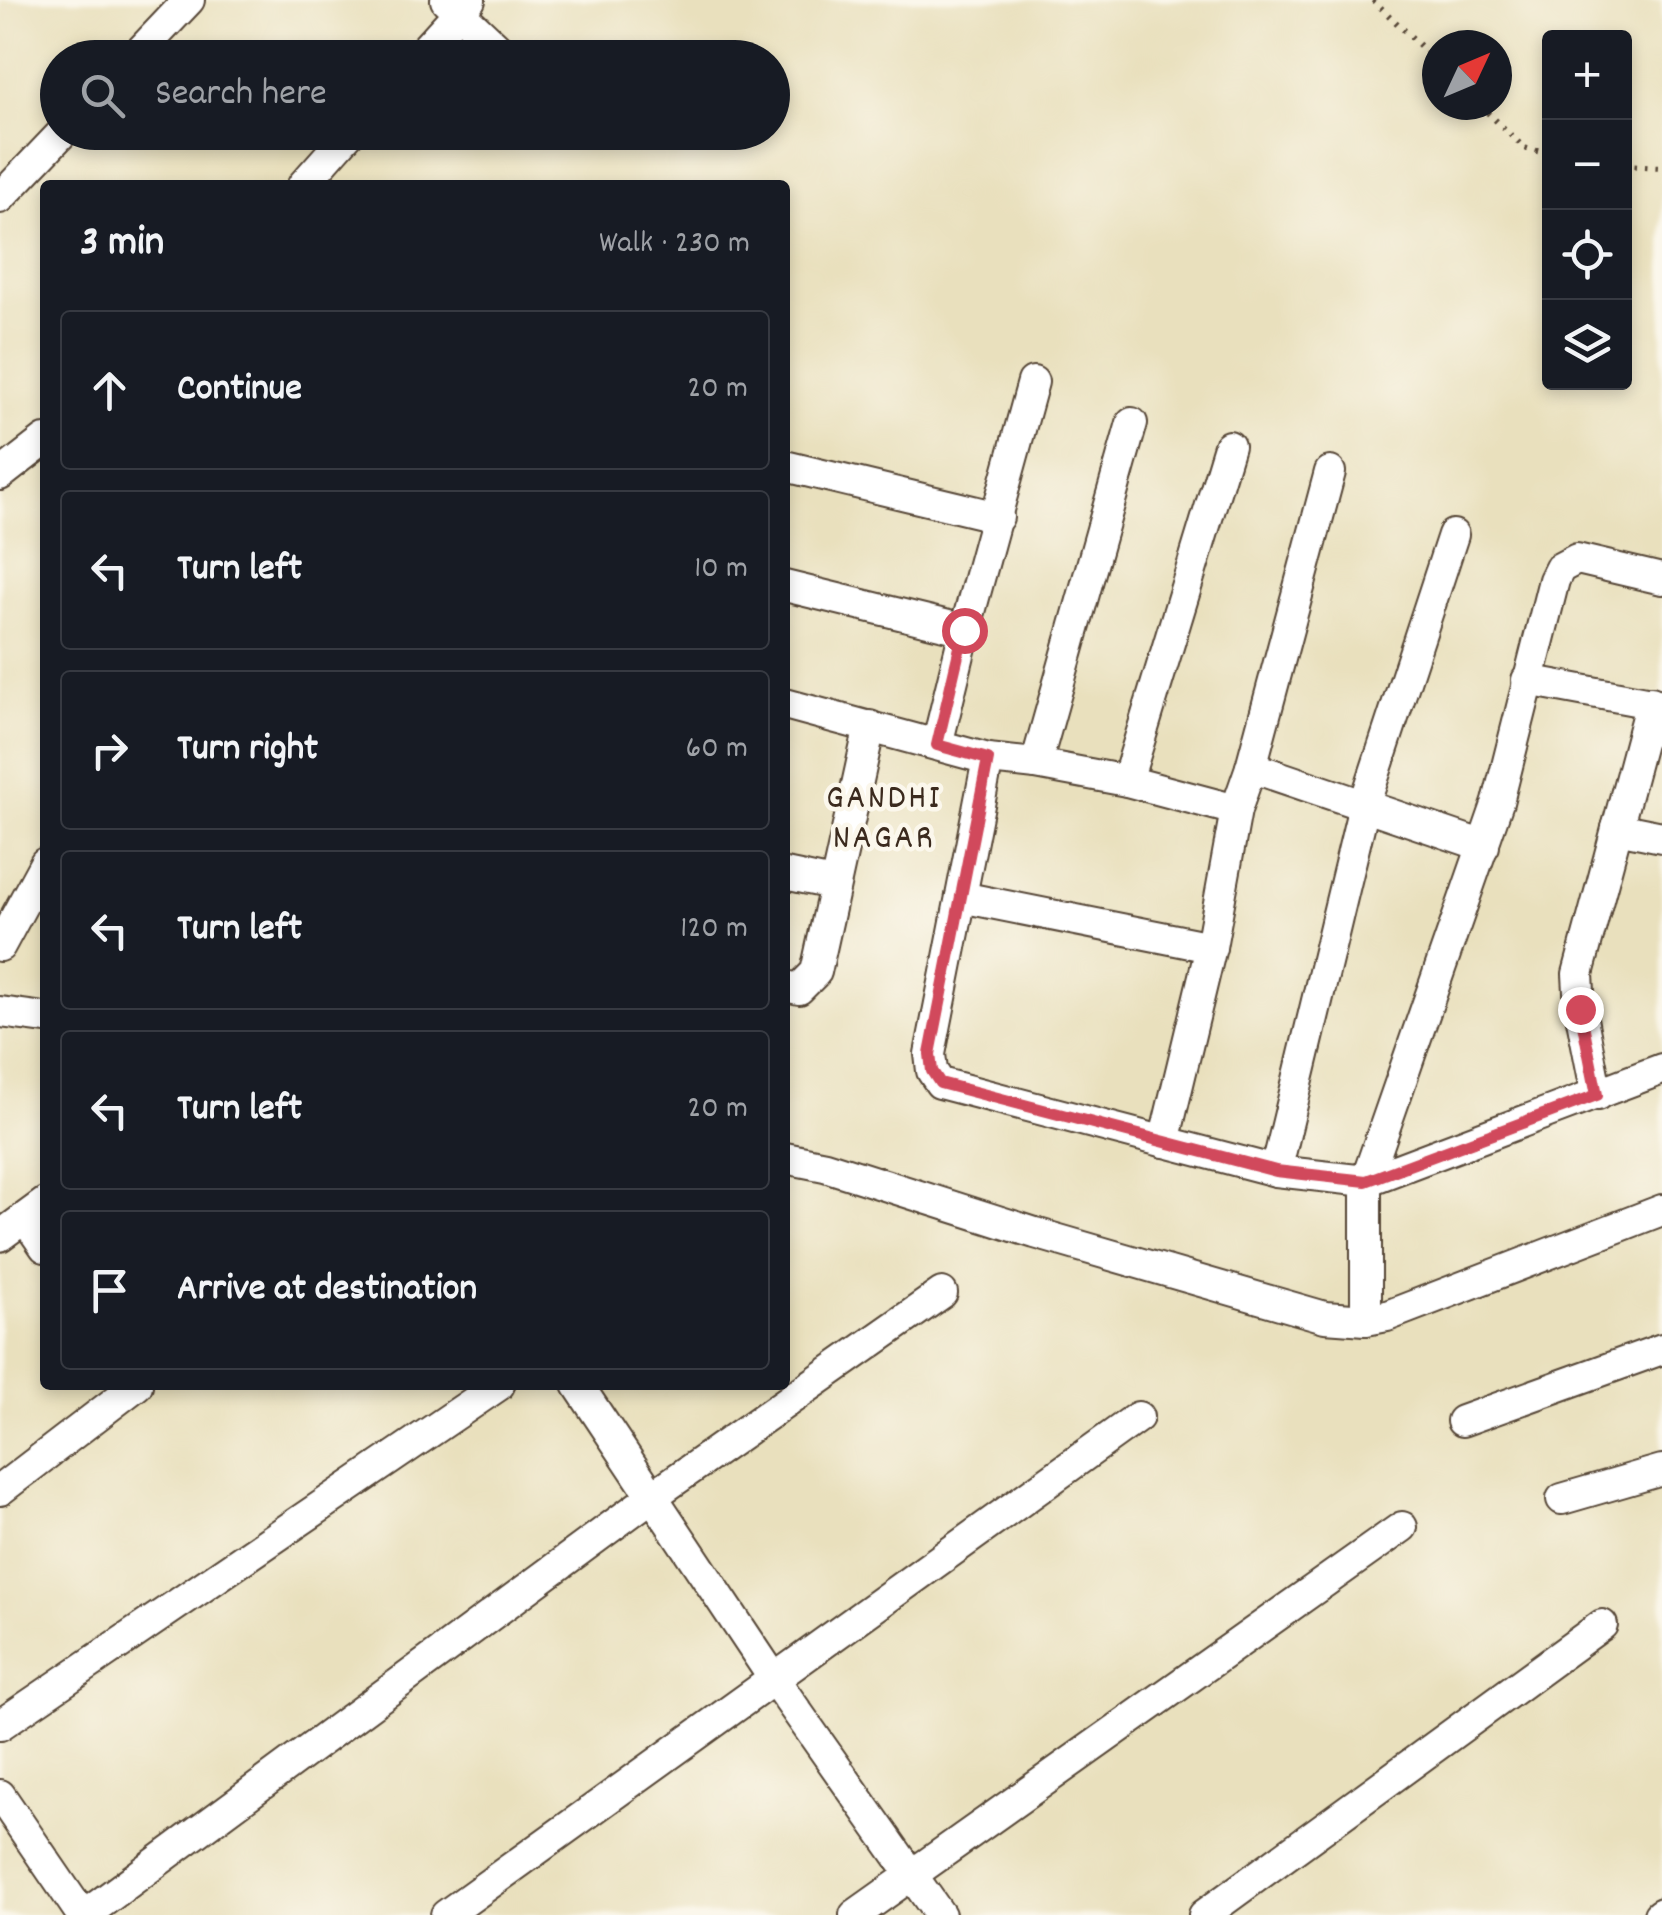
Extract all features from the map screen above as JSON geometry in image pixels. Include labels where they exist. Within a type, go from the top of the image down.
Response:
[{"type":"street","points":[[151,40],[189,0]]},
{"type":"street","points":[[431,40],[458,4],[491,40]]},
{"type":"street","points":[[0,198],[45,150]]},
{"type":"street","points":[[307,180],[334,150]]},
{"type":"street","points":[[937,745],[964,630],[1033,382]]},
{"type":"street","points":[[1036,764],[1132,423]]},
{"type":"street","points":[[0,475],[40,444]]},
{"type":"street","points":[[1127,781],[1230,446]]},
{"type":"street","points":[[790,467],[998,517]]},
{"type":"street","points":[[1164,1142],[1211,947],[1236,810],[1330,472]]},
{"type":"street","points":[[1276,1171],[1364,806],[1453,535]]},
{"type":"street","points":[[1366,1320],[1366,1181],[1498,802],[1554,580],[1569,560],[1587,560],[1662,579]]},
{"type":"street","points":[[790,587],[964,630]]},
{"type":"street","points":[[1526,680],[1656,704],[1617,828],[1578,974],[1580,1009],[1597,1095]]},
{"type":"street","points":[[790,705],[988,759],[1127,781],[1236,810]]},
{"type":"street","points":[[790,987],[799,989],[816,972],[870,726]]},
{"type":"street","points":[[988,759],[930,1054],[932,1071],[940,1083],[1276,1171],[1366,1181],[1662,1069]]},
{"type":"street","points":[[1251,767],[1484,846]]},
{"type":"street","points":[[1617,828],[1662,837]]},
{"type":"street","points":[[790,875],[833,884]]},
{"type":"street","points":[[961,897],[1211,947]]},
{"type":"street","points":[[0,946],[36,901]]},
{"type":"street","points":[[0,1012],[40,1017]]},
{"type":"street","points":[[790,1159],[826,1166],[1018,1228],[1325,1317],[1366,1320],[1513,1270],[1662,1210]]},
{"type":"street","points":[[23,1219],[40,1241]]},
{"type":"street","points":[[0,1795],[83,1915],[654,1495],[942,1293]]},
{"type":"street","points":[[1462,1420],[1662,1350]]},
{"type":"street","points":[[0,1490],[130,1390]]},
{"type":"street","points":[[0,1725],[492,1390]]},
{"type":"street","points":[[581,1390],[774,1679],[940,1915]]},
{"type":"street","points":[[446,1915],[1138,1417]]},
{"type":"street","points":[[1562,1500],[1662,1470]]},
{"type":"street","points":[[855,1915],[1402,1527]]},
{"type":"street","points":[[1204,1915],[1602,1625]]},
{"type":"path","points":[[1372,0],[1422,48]]},
{"type":"path","points":[[1495,120],[1524,148],[1542,152]]},
{"type":"path","points":[[1632,166],[1662,167]]},
{"type":"district","name":"GANDHI NAGAR","points":[[884,815]]},
{"type":"route","points":[[964,630],[937,745],[988,759],[930,1054],[932,1071],[940,1083],[1276,1171],[1366,1181],[1597,1095],[1580,1009]]}]
